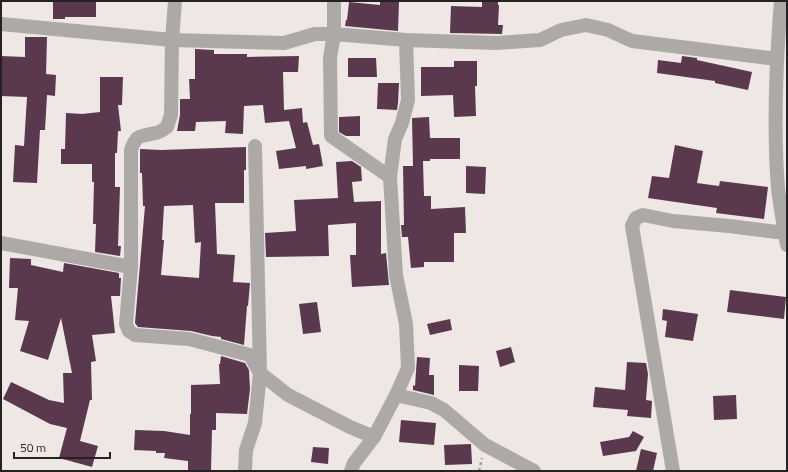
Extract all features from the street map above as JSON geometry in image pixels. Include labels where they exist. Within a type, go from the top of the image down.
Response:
[{"type":"street","points":[[175,1],[172,40],[171,115],[167,127],[157,133],[142,135],[134,140],[131,150],[131,267],[126,324],[129,331],[135,335],[189,339],[250,355],[260,373],[288,395],[350,427],[374,437]]},
{"type":"street","points":[[334,1],[334,34],[330,58],[331,136],[390,177]]},
{"type":"street","points":[[673,471],[632,226],[636,218],[643,215],[673,222],[729,226],[786,239],[778,189],[776,130],[777,59],[781,1]]},
{"type":"street","points":[[1,24],[172,40],[284,43],[315,34],[334,34],[406,40],[497,44],[540,40],[561,30],[586,25],[608,30],[632,41],[777,59]]},
{"type":"street","points":[[351,471],[354,463],[374,437],[408,368],[406,324],[396,275],[390,177],[395,140],[402,123],[408,100],[406,40]]},
{"type":"street","points":[[245,471],[246,450],[254,423],[260,373],[255,146]]},
{"type":"street","points":[[1,243],[131,267]]},
{"type":"street","points":[[396,395],[431,403],[444,410],[485,445],[534,471]]},
{"type":"building","points":[[53,1],[96,1],[96,17],[65,17],[65,19],[53,19]]},
{"type":"building","points":[[380,1],[399,1],[398,31],[345,26],[349,2],[380,5]]},
{"type":"building","points":[[482,1],[498,1],[498,25],[503,25],[502,34],[450,33],[451,6],[482,7]]},
{"type":"building","points":[[25,37],[47,37],[46,74],[56,75],[55,96],[47,95],[45,130],[40,130],[37,183],[13,182],[15,145],[24,146],[27,97],[1,96],[1,56],[25,57]]},
{"type":"building","points":[[195,49],[214,50],[214,54],[247,54],[247,57],[299,56],[298,72],[283,72],[284,110],[302,108],[303,123],[307,122],[313,145],[319,144],[323,166],[306,169],[306,166],[279,169],[276,151],[296,148],[289,121],[265,123],[263,105],[244,106],[243,134],[225,133],[226,121],[196,122],[195,131],[177,131],[180,115],[180,99],[190,99],[189,79],[195,79]]},
{"type":"building","points":[[682,56],[697,58],[697,60],[752,72],[748,90],[715,83],[715,81],[657,73],[658,60],[681,63]]},
{"type":"building","points":[[348,58],[376,58],[377,77],[348,77]]},
{"type":"building","points":[[454,61],[477,61],[477,86],[475,86],[476,116],[454,117],[453,95],[421,96],[421,67],[454,67]]},
{"type":"building","points":[[100,77],[123,77],[122,105],[118,105],[121,131],[118,131],[117,153],[115,153],[115,187],[120,187],[118,246],[121,246],[120,256],[95,252],[96,224],[93,224],[94,182],[92,182],[92,164],[61,164],[61,149],[65,149],[66,113],[82,114],[100,112]]},
{"type":"building","points":[[378,83],[399,83],[397,110],[377,109]]},
{"type":"building","points":[[360,116],[360,136],[346,136],[339,132],[339,117]]},
{"type":"building","points":[[429,117],[430,138],[460,138],[460,159],[430,159],[430,161],[423,161],[424,196],[431,196],[431,209],[465,207],[466,233],[454,233],[454,262],[424,262],[424,267],[411,268],[408,237],[402,237],[401,225],[404,225],[403,166],[413,166],[412,118]]},
{"type":"building","points":[[675,145],[703,151],[697,183],[719,186],[720,181],[768,187],[764,219],[716,213],[717,208],[648,198],[652,176],[669,178]]},
{"type":"building","points":[[246,147],[244,203],[215,203],[217,254],[235,255],[233,282],[250,283],[244,345],[221,339],[221,337],[191,331],[138,327],[135,323],[145,206],[143,206],[142,173],[140,173],[140,149],[161,150]],"holes":[[[193,205],[195,243],[201,242],[199,278],[161,275],[164,240],[162,240],[164,206]]]},
{"type":"building","points":[[352,161],[361,167],[362,181],[352,182],[354,202],[381,201],[381,254],[386,253],[389,285],[352,287],[350,255],[356,255],[356,223],[328,225],[329,256],[266,257],[265,233],[296,231],[294,200],[338,198],[336,162]]},
{"type":"building","points":[[466,166],[486,167],[485,194],[466,193]]},
{"type":"building","points":[[10,258],[31,259],[31,265],[63,272],[64,263],[119,273],[119,278],[121,278],[120,296],[111,296],[115,333],[92,335],[96,361],[91,362],[92,400],[90,400],[80,441],[98,446],[92,467],[59,458],[67,428],[50,424],[3,399],[11,382],[49,400],[64,403],[63,373],[72,373],[61,318],[48,360],[20,351],[29,321],[15,320],[18,288],[9,288]]},
{"type":"building","points":[[730,290],[786,297],[784,319],[727,312]]},
{"type":"building","points":[[317,302],[321,332],[303,334],[299,304]]},
{"type":"building","points":[[663,309],[698,314],[693,341],[665,337],[667,321],[662,320]]},
{"type":"building","points":[[450,319],[452,330],[430,335],[427,324]]},
{"type":"building","points":[[511,347],[515,362],[500,367],[496,351]]},
{"type":"building","points":[[221,356],[245,363],[249,370],[250,389],[247,414],[216,413],[216,430],[212,430],[211,471],[188,470],[188,461],[164,458],[165,453],[134,450],[135,430],[164,431],[190,435],[191,385],[220,384],[219,364]]},
{"type":"building","points":[[417,357],[430,358],[429,375],[434,375],[434,395],[413,390],[413,385],[415,386]]},
{"type":"building","points":[[627,362],[646,363],[648,374],[646,400],[652,401],[651,418],[627,416],[628,410],[593,407],[595,387],[625,390]]},
{"type":"building","points":[[459,365],[479,366],[478,391],[459,391]]},
{"type":"building","points":[[736,395],[737,419],[714,420],[713,396]]},
{"type":"building","points":[[401,420],[436,423],[434,445],[399,442]]},
{"type":"building","points":[[633,431],[644,437],[636,451],[603,456],[600,442],[629,437]]},
{"type":"building","points":[[471,444],[472,464],[445,465],[444,445]]},
{"type":"building","points":[[313,447],[329,448],[328,464],[311,462]]},
{"type":"building","points":[[641,449],[657,453],[653,471],[636,471]]}]
